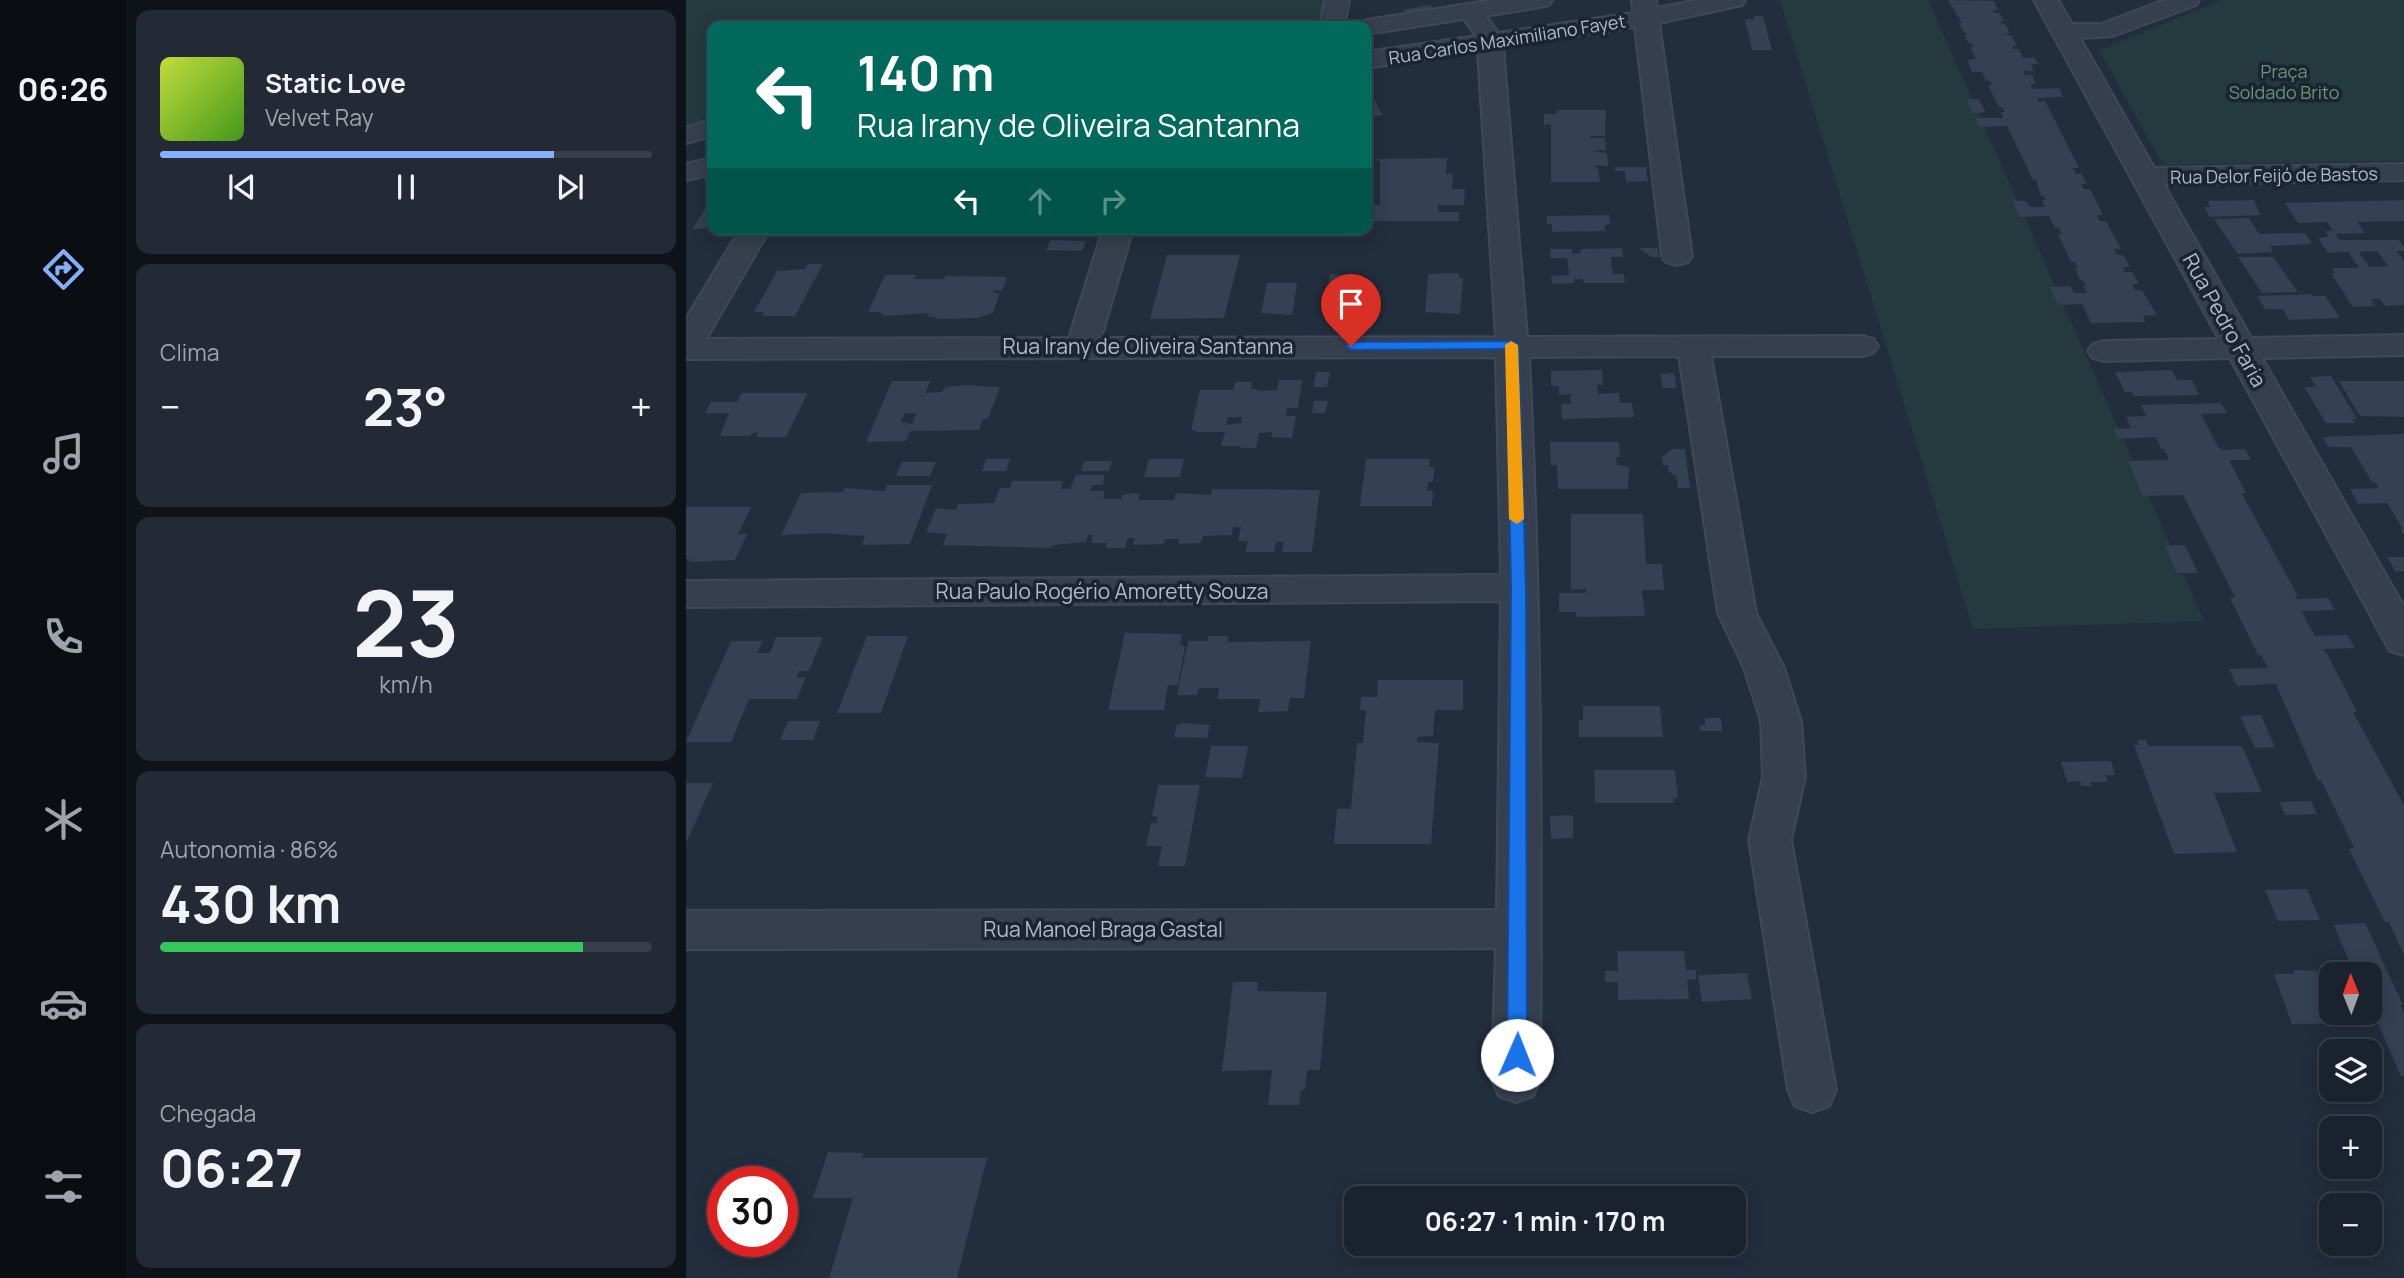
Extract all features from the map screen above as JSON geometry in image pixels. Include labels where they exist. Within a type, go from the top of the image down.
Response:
[{"type":"street","points":[[1333,21],[1337,0]]},
{"type":"street","name":"Rua Carlos Maximiliano Fayet","points":[[1372,26],[1540,0]]},
{"type":"street","name":"Rua Carlos Maximiliano Fayet","points":[[1372,59],[1645,9],[1733,0]]},
{"type":"street","name":"Rua Pedro Faria","points":[[2046,0],[2404,641]]},
{"type":"street","points":[[2064,31],[2104,31],[2187,0]]},
{"type":"street","points":[[1645,9],[1677,256]]},
{"type":"street","points":[[1470,10],[1490,39],[1512,345],[1518,588],[1519,929],[1516,1080]]},
{"type":"street","points":[[686,135],[707,129]]},
{"type":"street","points":[[686,172],[707,167]]},
{"type":"street","name":"Rua Delor Feijó de Bastos","points":[[2145,177],[2404,172]]},
{"type":"street","points":[[686,348],[752,235]]},
{"type":"street","points":[[1083,346],[1116,235]]},
{"type":"street","points":[[2104,351],[2404,345]]},
{"type":"street","points":[[1693,346],[1737,613],[1764,668],[1781,720],[1784,777],[1770,839],[1812,1090]]},
{"type":"street","name":"Rua Irany de Oliveira Santanna","points":[[686,348],[1862,346]]},
{"type":"street","name":"Rua Paulo Rogério Amoretty Souza","points":[[686,594],[1518,588]]},
{"type":"street","name":"Rua Manoel Braga Gastal","points":[[686,930],[1519,929]]},
{"type":"green space","points":[[686,0],[1331,0],[1327,21],[707,21],[707,118],[686,125]]},
{"type":"green space","points":[[1780,0],[1928,0],[2204,621],[1973,629]]},
{"type":"green space","name":"Praça Soldado Brito","points":[[2222,0],[2404,0],[2404,161],[2163,165],[2099,50]]},
{"type":"building","points":[[1948,0],[1994,1],[1998,10],[1993,10],[1994,13],[2000,13],[2004,21],[1999,22],[2006,25],[2010,33],[2005,34],[2012,36],[2017,46],[2012,46],[2013,49],[2019,49],[2023,58],[2035,58],[2038,64],[2031,64],[2034,71],[2024,71],[2025,75],[2032,75],[2036,84],[2030,84],[2033,89],[2059,88],[2063,97],[2037,98],[2039,102],[2045,101],[2079,168],[2073,168],[2076,174],[2081,173],[2087,184],[2081,184],[2084,189],[2090,189],[2103,215],[2097,215],[2100,221],[2106,221],[2121,249],[2114,249],[2117,255],[2123,255],[2130,267],[2123,267],[2125,272],[2132,272],[2139,284],[2132,284],[2135,290],[2142,290],[2157,315],[2143,316],[2145,322],[2091,323],[2082,304],[2058,305],[2050,287],[2070,286],[2074,293],[2087,293],[2083,286],[2086,286],[2083,280],[2080,280],[2075,262],[2071,262],[2058,234],[2062,234],[2059,228],[2055,228],[2049,216],[2019,217],[2012,201],[2026,201],[2030,207],[2045,207],[2042,200],[2046,200],[2041,196],[2036,180],[2033,180],[2007,126],[1979,127],[1975,118],[2003,118],[2001,112],[2005,112],[1999,107],[1988,85],[1992,85],[1990,81],[1986,81],[1982,72],[1972,72],[1967,60],[1976,59],[1970,47],[1974,47],[1972,43],[1968,43],[1964,35],[1968,35],[1963,31],[1959,23],[1962,23]]},
{"type":"building","points":[[1430,5],[1435,11],[1406,14],[1403,10]]},
{"type":"building","points":[[1754,16],[1763,16],[1772,50],[1752,50],[1745,19],[1754,19]]},
{"type":"building","points":[[1372,96],[1383,115],[1372,117]]},
{"type":"building","points":[[1966,99],[1979,99],[1985,112],[1973,113]]},
{"type":"building","points":[[1557,110],[1606,110],[1605,136],[1590,136],[1605,138],[1606,150],[1591,151],[1607,153],[1608,166],[1593,166],[1598,168],[1600,182],[1551,182],[1551,124],[1544,125],[1544,114],[1557,114]]},
{"type":"building","points":[[1447,158],[1446,174],[1453,174],[1452,189],[1465,189],[1464,205],[1438,205],[1438,212],[1459,212],[1459,221],[1372,221],[1372,205],[1380,205],[1380,161],[1375,159]]},
{"type":"building","points":[[1615,167],[1646,167],[1648,181],[1626,182],[1625,171],[1615,171]]},
{"type":"building","points":[[2254,200],[2260,215],[2210,217],[2204,207],[2210,207],[2208,201]]},
{"type":"building","points":[[2404,200],[2404,221],[2357,222],[2365,233],[2335,234],[2340,240],[2399,240],[2404,247],[2404,251],[2397,251],[2404,261],[2404,305],[2385,306],[2380,299],[2371,299],[2375,306],[2353,307],[2331,273],[2335,273],[2332,268],[2359,268],[2348,252],[2328,253],[2318,238],[2329,237],[2325,231],[2333,231],[2327,222],[2298,223],[2285,203]],"holes":[[[2377,251],[2388,266],[2370,267],[2359,252]]]},
{"type":"building","points":[[707,206],[707,228],[692,229]]},
{"type":"building","points":[[1609,215],[1610,224],[1605,225],[1605,231],[1552,232],[1552,224],[1547,224],[1547,216]]},
{"type":"building","points":[[2249,218],[2259,234],[2305,233],[2312,244],[2270,246],[2273,252],[2238,254],[2214,219]]},
{"type":"building","points":[[1050,240],[1086,241],[1082,251],[1046,250]]},
{"type":"building","points":[[1622,248],[1623,257],[1611,257],[1613,274],[1624,274],[1625,283],[1584,283],[1583,279],[1574,279],[1575,283],[1552,284],[1551,276],[1569,275],[1567,258],[1550,258],[1550,249],[1572,249],[1572,254],[1581,253],[1581,249]]},
{"type":"building","points":[[1639,248],[1657,248],[1659,257],[1652,257]]},
{"type":"building","points":[[1167,255],[1240,255],[1224,318],[1150,319]]},
{"type":"building","points":[[2238,257],[2273,257],[2298,292],[2262,293]]},
{"type":"building","points":[[808,264],[823,264],[795,316],[762,316],[764,312],[754,312],[777,271],[805,269]]},
{"type":"building","points":[[1459,273],[1459,278],[1463,278],[1460,314],[1425,312],[1428,274]]},
{"type":"building","points":[[1330,274],[1360,276],[1356,307],[1325,307]]},
{"type":"building","points":[[885,275],[916,275],[914,279],[944,279],[946,276],[1007,277],[1002,291],[995,290],[993,293],[1000,293],[993,313],[977,318],[936,319],[937,317],[928,317],[929,313],[884,316],[880,312],[868,312]]},
{"type":"building","points":[[1267,283],[1297,283],[1292,315],[1261,313]]},
{"type":"building","points":[[2257,296],[2325,296],[2340,318],[2289,320],[2283,309],[2265,309]]},
{"type":"building","points":[[1602,370],[1603,385],[1597,385],[1598,394],[1619,393],[1620,403],[1632,403],[1634,417],[1562,419],[1561,404],[1571,404],[1571,394],[1559,395],[1559,386],[1551,386],[1551,371]]},
{"type":"building","points":[[2172,370],[2177,380],[2192,380],[2199,395],[2134,396],[2132,392],[2125,392],[2115,372]]},
{"type":"building","points":[[1316,372],[1330,372],[1327,387],[1314,387]]},
{"type":"building","points":[[1674,373],[1677,388],[1662,388],[1661,374]]},
{"type":"building","points":[[2331,376],[2357,419],[2352,419],[2355,423],[2326,423],[2304,387],[2316,387],[2310,377]]},
{"type":"building","points":[[1279,380],[1302,380],[1298,408],[1287,408],[1286,416],[1296,416],[1292,438],[1271,437],[1272,432],[1259,433],[1256,448],[1241,448],[1221,446],[1225,432],[1191,430],[1200,390],[1233,390],[1235,382],[1252,382],[1251,389],[1257,391],[1277,390]],"holes":[[[1228,417],[1242,417],[1241,423],[1226,425]]]},
{"type":"building","points":[[892,381],[931,381],[925,393],[941,392],[946,387],[965,385],[1000,387],[988,419],[983,419],[979,430],[910,431],[906,441],[866,442]],"holes":[[[905,413],[917,413],[912,424],[901,422]]]},
{"type":"building","points":[[2339,381],[2404,381],[2404,417],[2360,416]]},
{"type":"building","points":[[742,393],[808,393],[786,437],[756,437],[758,432],[750,436],[720,436],[729,413],[705,413],[711,402],[737,402]]},
{"type":"building","points":[[1314,401],[1328,401],[1325,413],[1312,413]]},
{"type":"building","points":[[2221,403],[2227,413],[2201,414],[2218,447],[2223,450],[2245,449],[2251,460],[2229,460],[2246,493],[2242,494],[2298,596],[2295,596],[2296,599],[2328,598],[2335,610],[2302,611],[2308,624],[2315,636],[2347,635],[2355,648],[2322,649],[2327,653],[2357,712],[2353,712],[2404,805],[2404,955],[2349,849],[2354,848],[2321,780],[2318,781],[2276,684],[2237,686],[2229,669],[2268,668],[2261,655],[2258,655],[2230,598],[2235,597],[2183,495],[2143,496],[2128,461],[2169,460],[2164,449],[2161,449],[2156,437],[2117,439],[2113,429],[2131,428],[2126,417],[2146,416],[2141,405]]},
{"type":"building","points":[[2404,434],[2404,536],[2400,529],[2403,529],[2387,503],[2358,504],[2350,489],[2379,488],[2372,482],[2351,447],[2329,447],[2322,437]]},
{"type":"building","points":[[1550,442],[1619,442],[1620,457],[1616,457],[1617,465],[1629,467],[1628,489],[1558,489],[1557,465],[1551,465]]},
{"type":"building","points":[[1672,449],[1685,449],[1690,488],[1678,488],[1676,476],[1669,472],[1668,465],[1663,465],[1662,457]]},
{"type":"building","points":[[986,459],[1010,459],[1006,471],[982,471]]},
{"type":"building","points":[[1149,459],[1184,459],[1180,477],[1144,477]]},
{"type":"building","points":[[1366,459],[1430,459],[1429,467],[1434,467],[1433,482],[1428,482],[1427,491],[1433,491],[1432,506],[1360,506]]},
{"type":"building","points":[[1084,461],[1112,461],[1109,471],[1081,471]]},
{"type":"building","points":[[902,462],[936,462],[930,476],[896,476]]},
{"type":"building","points":[[1076,475],[1105,475],[1103,485],[1092,485],[1090,491],[1105,491],[1103,499],[1121,499],[1122,495],[1134,493],[1140,494],[1138,500],[1174,500],[1176,493],[1211,495],[1212,489],[1320,490],[1312,552],[1282,552],[1284,542],[1276,542],[1274,552],[1245,552],[1248,541],[1238,541],[1241,527],[1233,527],[1232,535],[1203,536],[1201,543],[1179,544],[1179,539],[1165,539],[1164,544],[1133,545],[1135,538],[1128,538],[1125,548],[1106,548],[1107,543],[1091,543],[1093,535],[1088,535],[1086,542],[1053,545],[1052,548],[943,545],[947,534],[926,532],[936,508],[956,510],[958,504],[994,503],[1000,488],[1010,488],[1012,481],[1063,481],[1061,489],[1070,489]]},
{"type":"building","points":[[887,485],[932,485],[910,544],[862,545],[865,536],[824,533],[781,535],[801,493],[843,492],[844,488],[885,491]]},
{"type":"building","points":[[686,507],[751,507],[738,534],[747,534],[735,560],[689,562],[690,559],[686,559]]},
{"type":"building","points":[[1571,514],[1643,514],[1646,564],[1662,564],[1664,590],[1642,590],[1645,616],[1576,617],[1576,612],[1559,612],[1559,593],[1586,593],[1586,589],[1571,590]]},
{"type":"building","points":[[2185,545],[2198,573],[2177,573],[2165,546]]},
{"type":"building","points":[[2387,557],[2404,557],[2404,571],[2396,572]]},
{"type":"building","points":[[1125,633],[1182,634],[1180,644],[1185,647],[1178,685],[1168,685],[1164,710],[1108,710]]},
{"type":"building","points":[[867,636],[908,636],[881,713],[837,713]]},
{"type":"building","points":[[1208,636],[1228,636],[1227,642],[1311,641],[1304,698],[1290,698],[1288,711],[1258,712],[1260,699],[1217,699],[1219,688],[1199,688],[1197,695],[1177,695],[1188,641],[1208,641]]},
{"type":"building","points":[[776,637],[823,637],[809,671],[799,671],[797,678],[806,677],[797,699],[749,699],[731,742],[686,742],[731,641],[763,641],[757,653],[770,653]]},
{"type":"building","points":[[1378,680],[1463,680],[1463,710],[1435,710],[1433,736],[1417,737],[1417,742],[1439,743],[1431,844],[1334,844],[1337,809],[1351,809],[1357,743],[1363,743],[1366,710],[1360,710],[1361,697],[1377,697]]},
{"type":"building","points":[[1583,706],[1660,706],[1663,737],[1579,737],[1579,720],[1583,720]]},
{"type":"building","points":[[2261,715],[2275,747],[2255,748],[2240,716]]},
{"type":"building","points":[[1705,718],[1721,718],[1722,731],[1700,731],[1700,725],[1705,725]]},
{"type":"building","points":[[788,721],[820,721],[813,740],[780,740]]},
{"type":"building","points":[[1177,725],[1210,725],[1207,738],[1174,737]]},
{"type":"building","points":[[2137,740],[2146,740],[2148,746],[2242,746],[2262,792],[2214,793],[2237,852],[2174,854],[2134,745],[2139,745]]},
{"type":"building","points":[[1211,746],[1248,746],[1242,778],[1205,777]]},
{"type":"building","points":[[2111,761],[2115,775],[2106,775],[2108,782],[2090,782],[2091,786],[2081,786],[2080,781],[2067,782],[2061,762]]},
{"type":"building","points":[[1594,770],[1675,770],[1678,798],[1673,798],[1674,803],[1595,803]]},
{"type":"building","points":[[686,783],[713,783],[686,843]]},
{"type":"building","points":[[1158,785],[1200,785],[1185,866],[1158,866],[1162,846],[1146,846],[1151,823],[1157,823],[1158,817],[1152,816]]},
{"type":"building","points":[[2311,801],[2317,814],[2285,815],[2279,802]]},
{"type":"building","points":[[1550,816],[1573,816],[1573,838],[1551,839]]},
{"type":"building","points":[[2307,889],[2320,920],[2278,921],[2265,890]]},
{"type":"building","points":[[2365,923],[2403,1005],[2400,1005],[2404,1013],[2404,1076],[2401,1076],[2379,1026],[2382,1026],[2382,962],[2350,962],[2334,925]]},
{"type":"building","points":[[1617,951],[1684,951],[1686,970],[1696,970],[1696,979],[1687,980],[1689,999],[1618,1000],[1618,982],[1605,982],[1605,971],[1618,971]]},
{"type":"building","points":[[2293,970],[2319,971],[2319,1024],[2292,1024],[2274,974],[2295,974]]},
{"type":"building","points":[[1747,973],[1752,999],[1702,1002],[1698,975]]},
{"type":"building","points":[[1233,982],[1258,982],[1257,991],[1327,992],[1320,1070],[1307,1070],[1305,1090],[1301,1090],[1299,1105],[1268,1105],[1272,1070],[1222,1071]]},
{"type":"building","points":[[828,1152],[864,1153],[862,1158],[987,1158],[957,1278],[829,1278],[853,1198],[813,1198]]},
{"type":"slow traffic","points":[[1511,345],[1517,519]]},
{"type":"route","points":[[1351,346],[1512,345],[1518,588],[1517,1055]]}]
